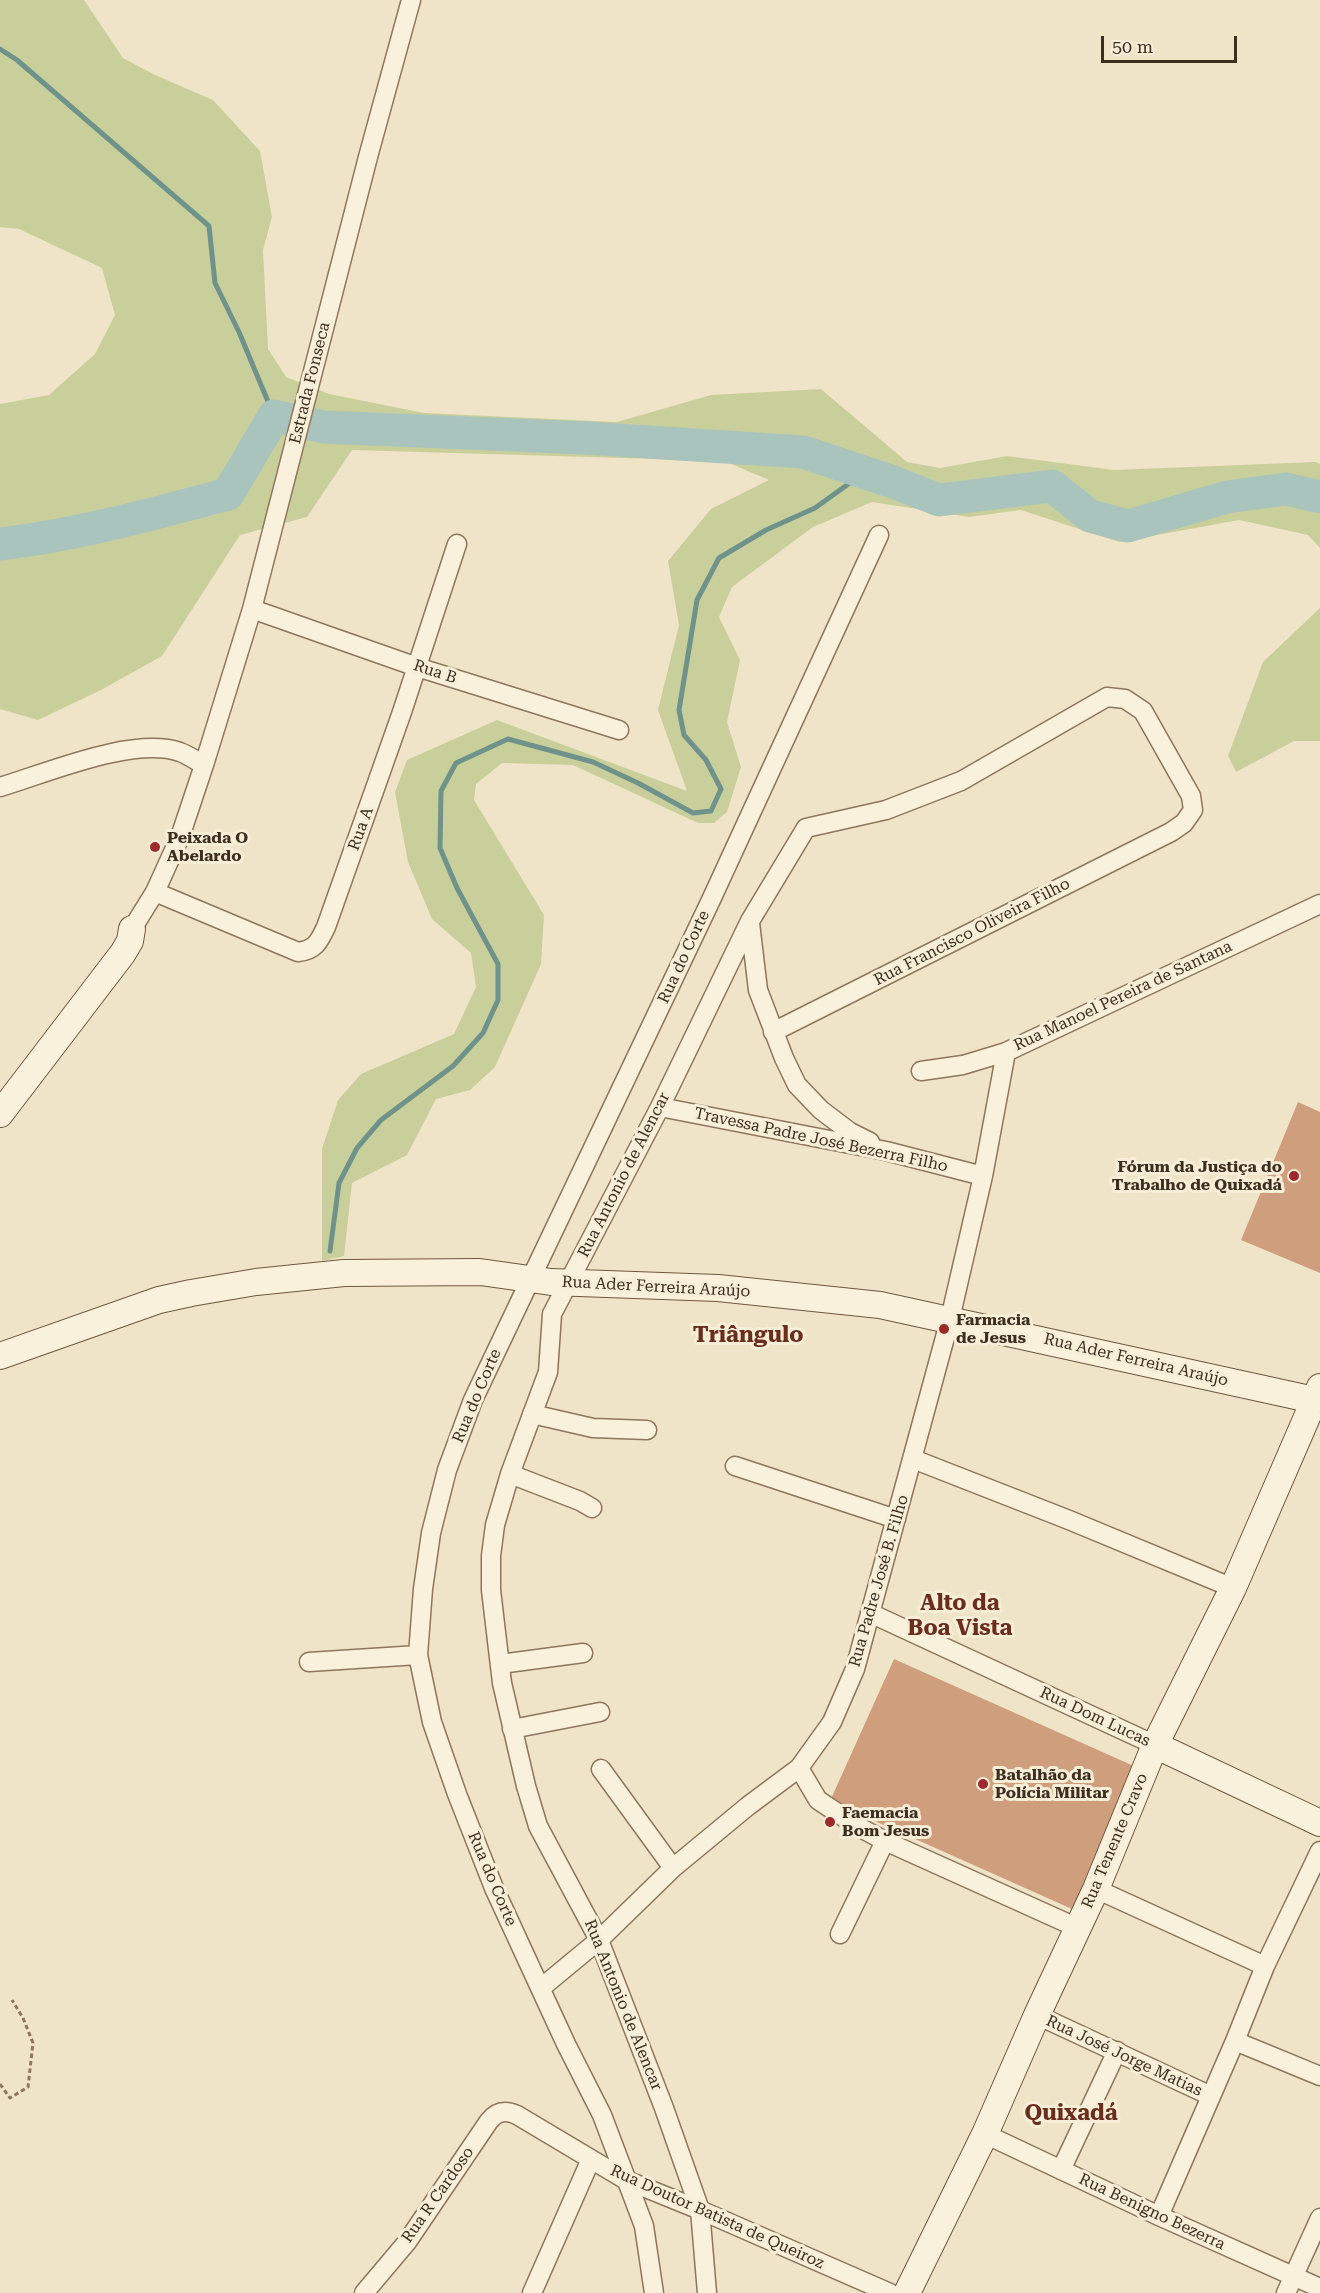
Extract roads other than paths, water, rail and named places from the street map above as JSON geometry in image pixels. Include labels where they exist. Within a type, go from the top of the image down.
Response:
[{"type":"street","name":"Estrada Fonseca","points":[[132,929],[155,892],[180,837],[252,609],[365,169],[411,0]]},
{"type":"street","name":"Rua do Corte","points":[[654,2293],[644,2226],[602,2115],[494,1888],[432,1722],[418,1655],[423,1589],[431,1533],[447,1470],[473,1400],[711,900],[879,535]]},
{"type":"street","name":"Rua A","points":[[155,892],[298,952],[311,950],[318,944],[326,927],[417,667],[457,544]]},
{"type":"street","name":"Rua B","points":[[252,609],[417,667],[619,730]]},
{"type":"street","name":"Rua Francisco Oliveira Filho","points":[[773,1032],[1171,832],[1184,823],[1193,810],[1191,796],[1143,711],[1125,699],[1107,697],[961,781],[886,810],[806,828]]},
{"type":"street","points":[[0,787],[120,750],[147,748],[180,752],[204,765]]},
{"type":"street","name":"Rua Antonio de Alencar","points":[[707,2293],[700,2210],[660,2097],[599,1940],[538,1826],[512,1729],[500,1664],[491,1590],[491,1556],[495,1525],[510,1474],[548,1372],[552,1314],[660,1107],[750,921],[806,828]]},
{"type":"street","name":"Rua Manoel Pereira de Santana","points":[[921,1071],[963,1065],[1006,1052],[1320,904]]},
{"type":"street","points":[[750,921],[758,990],[773,1032],[797,1084],[808,1099],[850,1132],[886,1151]]},
{"type":"street","points":[[2,1101],[106,952],[120,935],[132,929]]},
{"type":"street","name":"Rua Padre José B. Filho","points":[[540,1988],[599,1940],[673,1868],[748,1806],[799,1768],[831,1722],[843,1698],[855,1669],[950,1319],[982,1176],[1006,1052]]},
{"type":"street","name":"Travessa Padre José Bezerra Filho","points":[[660,1107],[886,1151],[982,1176]]},
{"type":"street","name":"Rua Ader Ferreira Araújo","points":[[0,1356],[159,1300],[256,1282],[344,1272],[480,1272],[568,1282],[718,1288],[880,1305],[1317,1394]]},
{"type":"street","name":"Rua Tenente Cravo","points":[[907,2293],[985,2134],[1096,1889],[1155,1745],[1233,1588],[1317,1394]]},
{"type":"street","points":[[532,1414],[593,1428],[647,1430]]},
{"type":"street","points":[[913,1459],[1233,1588]]},
{"type":"street","points":[[735,1467],[896,1519]]},
{"type":"street","points":[[510,1474],[580,1501],[592,1508]]},
{"type":"street","name":"Rua Dom Lucas","points":[[870,1613],[1320,1823]]},
{"type":"street","points":[[500,1664],[583,1653]]},
{"type":"street","points":[[309,1662],[418,1655]]},
{"type":"street","points":[[512,1729],[600,1712]]},
{"type":"street","points":[[799,1768],[818,1800],[857,1826],[885,1841],[1078,1928]]},
{"type":"street","points":[[601,1769],[673,1868]]},
{"type":"street","points":[[840,1934],[885,1841]]},
{"type":"street","points":[[1158,2216],[1235,2041],[1265,1966],[1320,1851]]},
{"type":"street","points":[[1096,1889],[1265,1966]]},
{"type":"street","name":"Rua José Jorge Matias","points":[[1037,2015],[1211,2096]]},
{"type":"street","points":[[1235,2041],[1320,2076]]},
{"type":"street","points":[[1061,2170],[1116,2051]]},
{"type":"street","name":"Rua R Cardoso","points":[[364,2293],[407,2242],[494,2115],[502,2112],[517,2115]]},
{"type":"street","name":"Rua Doutor Batista de Queiroz","points":[[517,2115],[626,2180],[890,2293]]},
{"type":"street","name":"Rua Benigno Bezerra","points":[[985,2134],[1158,2216],[1320,2288]]},
{"type":"street","points":[[532,2293],[591,2159]]},
{"type":"street","points":[[1286,2293],[1320,2218]]},
{"type":"waterway","points":[[0,49],[17,60],[209,226],[215,283],[239,332],[274,416]]},
{"type":"waterway","points":[[0,544],[86,529],[228,494],[274,416],[324,427],[586,438],[803,452],[939,500],[1052,486],[1090,516],[1128,526],[1227,497],[1286,489],[1320,497]]},
{"type":"waterway","points":[[330,1251],[339,1183],[357,1148],[381,1120],[453,1066],[483,1033],[498,1000],[498,964],[457,888],[440,848],[441,791],[456,763],[508,739],[593,762],[693,813],[711,811],[721,789],[706,760],[684,735],[679,710],[697,600],[719,558],[766,530],[815,508],[865,472]]},
{"type":"place","name":"Peixada O Abelardo","points":[[155,847]]},
{"type":"place","name":"Fórum da Justiça do Trabalho de Quixadá","points":[[1294,1176]]},
{"type":"place","name":"Farmacia de Jesus","points":[[944,1329]]},
{"type":"place","name":"Batalhão da Polícia Militar","points":[[983,1784]]},
{"type":"place","name":"Faemacia Bom Jesus","points":[[830,1822]]},
{"type":"district","name":"Triângulo","points":[[748,1336]]},
{"type":"district","name":"Alto da Boa Vista","points":[[960,1616]]},
{"type":"district","name":"Quixadá","points":[[1071,2114]]}]
